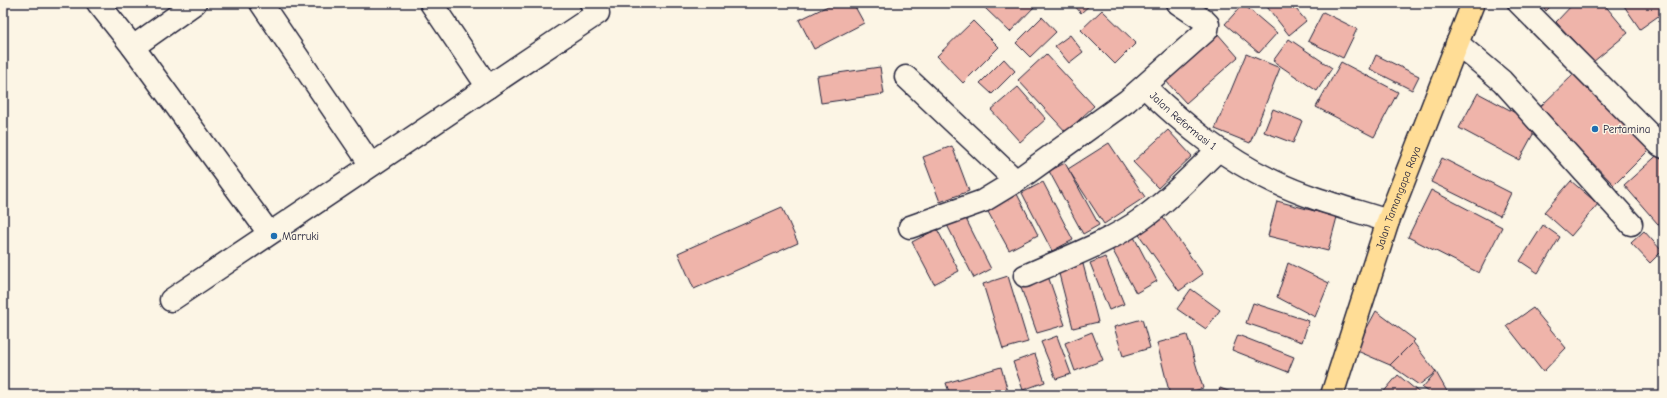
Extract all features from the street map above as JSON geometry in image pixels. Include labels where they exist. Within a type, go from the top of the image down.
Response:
[{"type":"main road","name":"Jalan Tamangapa Raya","points":[[1332,395],[1388,221],[1473,3]]},
{"type":"street","points":[[98,3],[133,46],[269,233]]},
{"type":"street","points":[[133,46],[195,3]]},
{"type":"street","points":[[261,3],[371,165]]},
{"type":"street","points":[[431,3],[488,87]]},
{"type":"street","points":[[171,300],[598,13],[591,3]]},
{"type":"street","points":[[1145,87],[1207,30],[1208,24],[1205,21],[1178,3]]},
{"type":"street","points":[[1519,3],[1660,145],[1664,147]]},
{"type":"street","points":[[1457,43],[1502,81],[1631,224]]},
{"type":"street","points":[[906,78],[1016,181]]},
{"type":"street","name":"Jalan Reformasi 1","points":[[910,227],[983,201],[1016,181],[1127,102],[1145,87],[1179,120],[1218,150],[1280,184],[1388,221]]},
{"type":"street","points":[[1025,276],[1125,230],[1163,202],[1218,150]]},
{"type":"building","points":[[834,3],[853,3],[864,23],[814,49],[799,20]]},
{"type":"building","points":[[991,3],[1032,3],[1035,6],[1010,32],[985,8]]},
{"type":"building","points":[[1072,3],[1092,3],[1081,13]]},
{"type":"building","points":[[1264,3],[1291,3],[1306,21],[1289,35]]},
{"type":"building","points":[[1541,3],[1554,3],[1546,11]]},
{"type":"building","points":[[1574,3],[1603,3],[1628,33],[1593,62],[1556,22]]},
{"type":"building","points":[[1622,3],[1657,3],[1664,12],[1640,29]]},
{"type":"building","points":[[1243,4],[1277,33],[1259,53],[1225,24]]},
{"type":"building","points":[[1102,10],[1136,43],[1115,64],[1081,30]]},
{"type":"building","points":[[1323,12],[1357,29],[1343,58],[1308,41]]},
{"type":"building","points":[[1042,17],[1056,32],[1030,57],[1016,43]]},
{"type":"building","points":[[973,21],[999,47],[963,83],[937,56]]},
{"type":"building","points":[[1217,33],[1238,57],[1186,103],[1164,79]]},
{"type":"building","points":[[1070,35],[1083,52],[1069,63],[1055,46]]},
{"type":"building","points":[[1289,39],[1332,68],[1317,91],[1273,61]]},
{"type":"building","points":[[1046,54],[1094,106],[1066,132],[1018,80]]},
{"type":"building","points":[[1246,54],[1280,68],[1250,143],[1215,129]]},
{"type":"building","points":[[1376,55],[1419,76],[1412,90],[1370,69]]},
{"type":"building","points":[[1004,59],[1015,71],[992,94],[980,83]]},
{"type":"building","points":[[1341,62],[1398,92],[1374,137],[1316,107]]},
{"type":"building","points":[[880,67],[884,94],[821,103],[817,76]]},
{"type":"building","name":"Pertamina","points":[[1575,73],[1650,149],[1614,185],[1539,108]]},
{"type":"building","points":[[1018,87],[1046,119],[1020,142],[991,110]]},
{"type":"building","points":[[1478,93],[1538,125],[1519,160],[1459,128]]},
{"type":"building","points":[[1273,109],[1302,121],[1293,143],[1264,132]]},
{"type":"building","points":[[1168,130],[1192,156],[1158,188],[1133,162]]},
{"type":"building","points":[[1109,143],[1145,197],[1104,224],[1068,169]]},
{"type":"building","points":[[952,146],[969,191],[940,202],[923,157]]},
{"type":"building","points":[[1663,150],[1664,151],[1664,231],[1624,185]]},
{"type":"building","points":[[1442,158],[1511,193],[1500,216],[1431,182]]},
{"type":"building","points":[[1065,163],[1099,225],[1083,234],[1049,171]]},
{"type":"building","points":[[1571,181],[1598,204],[1571,236],[1544,212]]},
{"type":"building","points":[[1043,182],[1073,240],[1052,251],[1022,193]]},
{"type":"building","points":[[1431,190],[1502,227],[1479,273],[1408,237]]},
{"type":"building","points":[[1017,194],[1038,235],[1009,250],[987,210]]},
{"type":"building","points":[[1277,201],[1337,217],[1328,251],[1268,236]]},
{"type":"building","points":[[782,207],[798,243],[694,289],[678,253]]},
{"type":"building","points":[[964,215],[991,269],[974,278],[946,223]]},
{"type":"building","points":[[1161,215],[1203,274],[1179,291],[1137,232]]},
{"type":"building","points":[[1543,225],[1560,237],[1538,273],[1520,261]]},
{"type":"building","points":[[937,229],[959,271],[934,284],[912,242]]},
{"type":"building","points":[[1644,231],[1662,251],[1650,263],[1631,243]]},
{"type":"building","points":[[1134,237],[1157,281],[1136,293],[1112,249]]},
{"type":"building","points":[[1105,257],[1124,304],[1109,310],[1090,263]]},
{"type":"building","points":[[1288,263],[1329,283],[1315,317],[1277,297]]},
{"type":"building","points":[[1083,264],[1098,322],[1073,328],[1058,270]]},
{"type":"building","points":[[1008,276],[1028,342],[1003,349],[983,284]]},
{"type":"building","points":[[1048,276],[1065,325],[1037,333],[1020,285]]},
{"type":"building","points":[[1191,289],[1220,310],[1206,329],[1177,309]]},
{"type":"building","points":[[1253,303],[1309,321],[1302,342],[1246,323]]},
{"type":"building","points":[[1533,308],[1566,348],[1543,372],[1507,326]]},
{"type":"building","points":[[1376,311],[1415,340],[1390,365],[1355,350]]},
{"type":"building","points":[[1142,319],[1150,348],[1123,356],[1114,327]]},
{"type":"building","points":[[1092,332],[1103,360],[1075,371],[1065,343]]},
{"type":"building","points":[[1187,335],[1203,388],[1182,395],[1170,395],[1157,343]]},
{"type":"building","points":[[1238,335],[1294,357],[1288,372],[1232,350]]},
{"type":"building","points":[[1057,336],[1071,374],[1056,379],[1041,342]]},
{"type":"building","points":[[1413,342],[1436,372],[1419,385],[1390,365]]},
{"type":"building","points":[[1035,354],[1045,382],[1023,390],[1013,362]]},
{"type":"building","points":[[1001,367],[1009,395],[950,395],[946,383]]},
{"type":"building","points":[[1436,372],[1449,395],[1433,395],[1422,388]]},
{"type":"building","points":[[1398,375],[1422,395],[1381,395]]},
{"type":"building","points":[[1220,388],[1239,395],[1218,395]]},
{"type":"place","name":"Pertamina","points":[[1595,129]]},
{"type":"place","name":"Marruki","points":[[274,236]]}]
